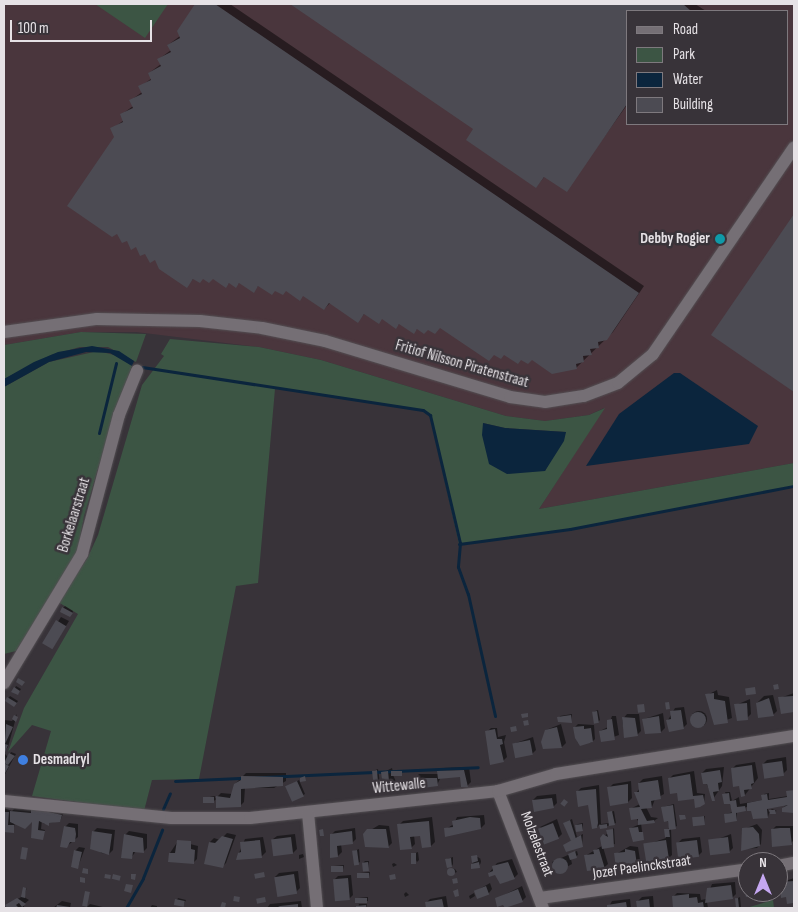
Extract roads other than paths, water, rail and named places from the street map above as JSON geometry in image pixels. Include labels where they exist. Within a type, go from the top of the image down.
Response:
[{"type":"street","name":"Fritiof Nilsson Piratenstraat","points":[[4,332],[97,319],[200,321],[262,328],[325,341],[510,397],[545,402],[584,396],[618,383],[653,354],[794,147]]},
{"type":"street","name":"Borkelaarstraat","points":[[4,683],[82,554],[119,415],[137,371]]},
{"type":"street","name":"Wittewalle","points":[[4,801],[203,820],[308,813],[498,791],[556,774],[794,736]]},
{"type":"street","name":"Molzelestraat","points":[[498,791],[542,903]]},
{"type":"street","points":[[308,813],[317,908]]},
{"type":"street","name":"Jozef Paelinckstraat","points":[[542,903],[738,871]]},
{"type":"water","points":[[92,346],[119,351],[134,361],[132,366],[110,353],[86,352],[49,362],[4,387],[4,379],[34,362],[58,352]]},
{"type":"water","points":[[674,373],[680,373],[758,426],[749,444],[586,466],[619,414]]},
{"type":"water","points":[[483,423],[505,428],[566,432],[564,441],[545,471],[507,474],[489,464],[482,435]]},
{"type":"waterway","points":[[99,433],[116,363]]},
{"type":"waterway","points":[[142,367],[423,410],[430,415],[460,543],[458,567],[468,594],[495,716]]},
{"type":"waterway","points":[[459,544],[570,529],[794,486]]},
{"type":"waterway","points":[[175,781],[478,767]]},
{"type":"waterway","points":[[163,809],[170,793]]},
{"type":"waterway","points":[[126,908],[143,878],[162,830]]},
{"type":"place","name":"Debby Rogier","points":[[720,239]]},
{"type":"place","name":"Desmadryl","points":[[23,760]]}]
